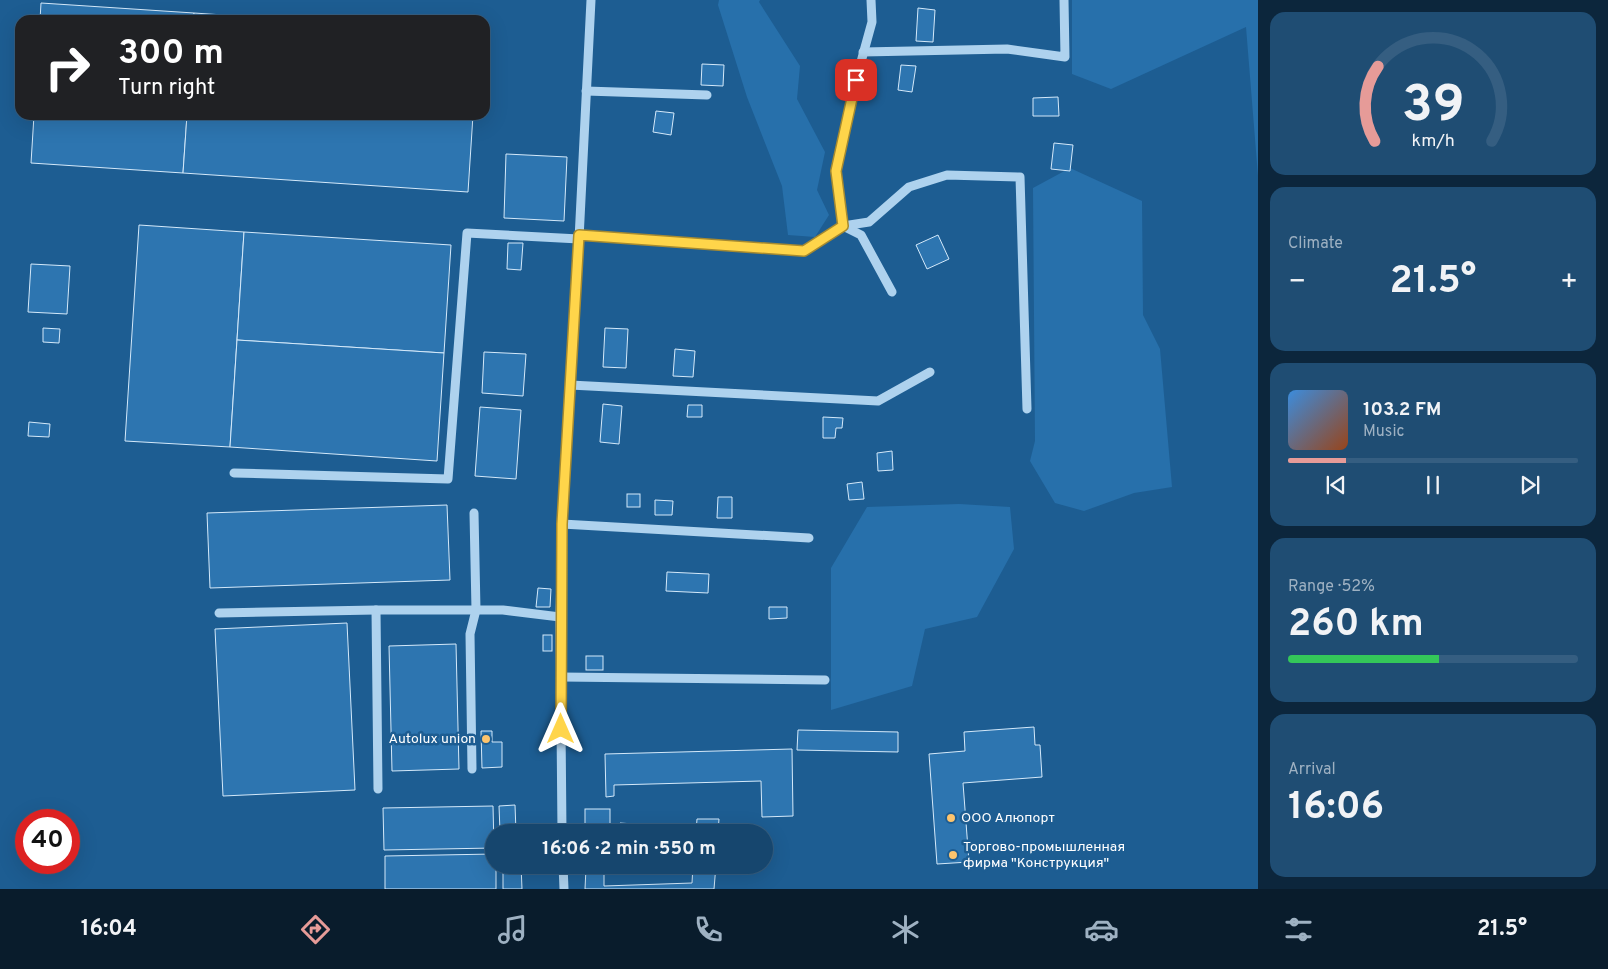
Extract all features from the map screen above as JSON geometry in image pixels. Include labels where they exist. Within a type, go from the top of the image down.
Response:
[{"type":"street","points":[[562,824],[560,617],[562,524],[591,0]]},
{"type":"street","points":[[843,226],[836,171],[856,80],[872,22],[871,0]]},
{"type":"street","points":[[863,52],[1007,49],[1065,56],[1064,0]]},
{"type":"street","points":[[586,91],[707,94]]},
{"type":"street","points":[[234,473],[448,479],[467,233],[579,237],[804,251],[843,226],[869,222],[909,188],[947,175],[1020,176],[1027,409]]},
{"type":"street","points":[[843,226],[862,235],[892,292]]},
{"type":"street","points":[[570,385],[878,401],[930,372]]},
{"type":"street","points":[[472,769],[470,634],[476,610],[474,513]]},
{"type":"street","points":[[562,524],[809,538]]},
{"type":"street","points":[[376,610],[378,788]]},
{"type":"street","points":[[219,613],[503,610],[560,617]]},
{"type":"street","points":[[560,677],[825,680]]},
{"type":"street","points":[[563,874],[564,889]]},
{"type":"shaded area","points":[[719,0],[760,0],[759,2],[800,66],[797,99],[825,152],[817,190],[829,215],[815,237],[788,235],[782,186],[747,97],[718,5]]},
{"type":"shaded area","points":[[1072,0],[1258,0],[1258,176],[1246,27],[1111,89],[1072,74]]},
{"type":"shaded area","points":[[1070,168],[1142,201],[1143,315],[1160,349],[1172,487],[1134,493],[1084,511],[1055,503],[1030,461],[1035,441],[1033,188]]},
{"type":"shaded area","points":[[959,504],[1010,507],[1014,549],[977,617],[925,629],[912,686],[831,710],[831,568],[867,507]]},
{"type":"building","points":[[41,3],[194,13],[194,15],[40,15]]},
{"type":"building","points":[[918,8],[935,10],[933,42],[916,41]]},
{"type":"building","points":[[194,13],[223,15],[194,15]]},
{"type":"building","points":[[702,64],[724,65],[723,86],[701,85]]},
{"type":"building","points":[[901,65],[916,66],[912,92],[898,90]]},
{"type":"building","points":[[1058,97],[1059,116],[1033,116],[1033,98]]},
{"type":"building","points":[[656,111],[674,113],[671,135],[653,132]]},
{"type":"building","points":[[34,120],[187,120],[183,173],[31,163]]},
{"type":"building","points":[[187,120],[473,120],[468,192],[183,173]]},
{"type":"building","points":[[1054,143],[1073,145],[1070,171],[1051,169]]},
{"type":"building","points":[[506,154],[567,157],[564,221],[504,218]]},
{"type":"building","points":[[139,225],[244,232],[230,447],[125,441]]},
{"type":"building","points":[[244,232],[451,245],[444,353],[237,340]]},
{"type":"building","points":[[938,235],[949,259],[927,269],[916,245]]},
{"type":"building","points":[[508,243],[523,243],[521,270],[507,269]]},
{"type":"building","points":[[31,264],[70,266],[67,314],[28,312]]},
{"type":"building","points":[[43,328],[60,329],[59,343],[43,342]]},
{"type":"building","points":[[605,328],[628,329],[626,368],[603,367]]},
{"type":"building","points":[[237,340],[444,353],[437,461],[230,447]]},
{"type":"building","points":[[675,349],[695,351],[693,377],[673,376]]},
{"type":"building","points":[[484,352],[526,354],[523,396],[482,393]]},
{"type":"building","points":[[603,404],[622,406],[619,444],[600,442]]},
{"type":"building","points":[[688,405],[702,405],[702,417],[687,417]]},
{"type":"building","points":[[480,407],[521,410],[516,479],[475,476]]},
{"type":"building","points":[[823,417],[843,418],[842,428],[836,428],[835,438],[823,438]]},
{"type":"building","points":[[29,422],[50,424],[49,437],[28,436]]},
{"type":"building","points":[[892,451],[893,470],[878,471],[877,453]]},
{"type":"building","points":[[862,482],[864,499],[849,500],[847,484]]},
{"type":"building","points":[[627,494],[640,494],[640,507],[627,507]]},
{"type":"building","points":[[718,497],[732,497],[732,518],[717,518]]},
{"type":"building","points":[[655,500],[673,501],[672,515],[655,515]]},
{"type":"building","points":[[447,505],[450,580],[210,588],[207,513]]},
{"type":"building","points":[[667,572],[709,574],[708,593],[666,591]]},
{"type":"building","points":[[538,588],[551,589],[550,607],[536,607]]},
{"type":"building","points":[[769,607],[787,607],[787,618],[769,619]]},
{"type":"building","points":[[347,623],[355,790],[223,796],[215,629]]},
{"type":"building","points":[[543,635],[552,635],[552,651],[543,651]]},
{"type":"building","points":[[456,644],[459,769],[392,771],[389,646]]},
{"type":"building","points":[[586,656],[603,656],[603,670],[586,670]]},
{"type":"building","points":[[1034,727],[1035,745],[1040,745],[1042,777],[963,783],[969,862],[937,864],[929,754],[965,751],[964,732]]},
{"type":"building","points":[[798,730],[898,732],[898,752],[797,750]]},
{"type":"building","points":[[481,731],[492,731],[492,742],[502,742],[502,767],[482,768]]},
{"type":"building","points":[[792,749],[793,816],[762,817],[761,781],[614,785],[614,796],[606,797],[605,754]]},
{"type":"building","points":[[515,805],[516,824],[500,824],[499,806]]},
{"type":"building","points":[[493,806],[493,824],[485,824],[485,848],[384,850],[383,808]]},
{"type":"building","points":[[585,809],[610,809],[610,824],[585,824]]},
{"type":"building","points":[[697,819],[719,819],[719,824],[697,824]]},
{"type":"building","points":[[485,854],[485,874],[496,874],[496,889],[385,889],[385,856]]},
{"type":"building","points":[[503,874],[521,874],[522,889],[503,889]]},
{"type":"building","points":[[586,874],[604,874],[604,886],[692,883],[692,874],[715,874],[714,889],[585,889]]},
{"type":"place","name":"Autolux union","points":[[486,739]]},
{"type":"place","name":"ООО Алюпорт","points":[[951,818]]},
{"type":"place","name":"Торгово-промышленная фирма \"Конструкция\"","points":[[953,855]]},
{"type":"route","points":[[561,729],[560,617],[562,524],[579,235],[804,251],[843,226],[836,171],[856,80]]}]
